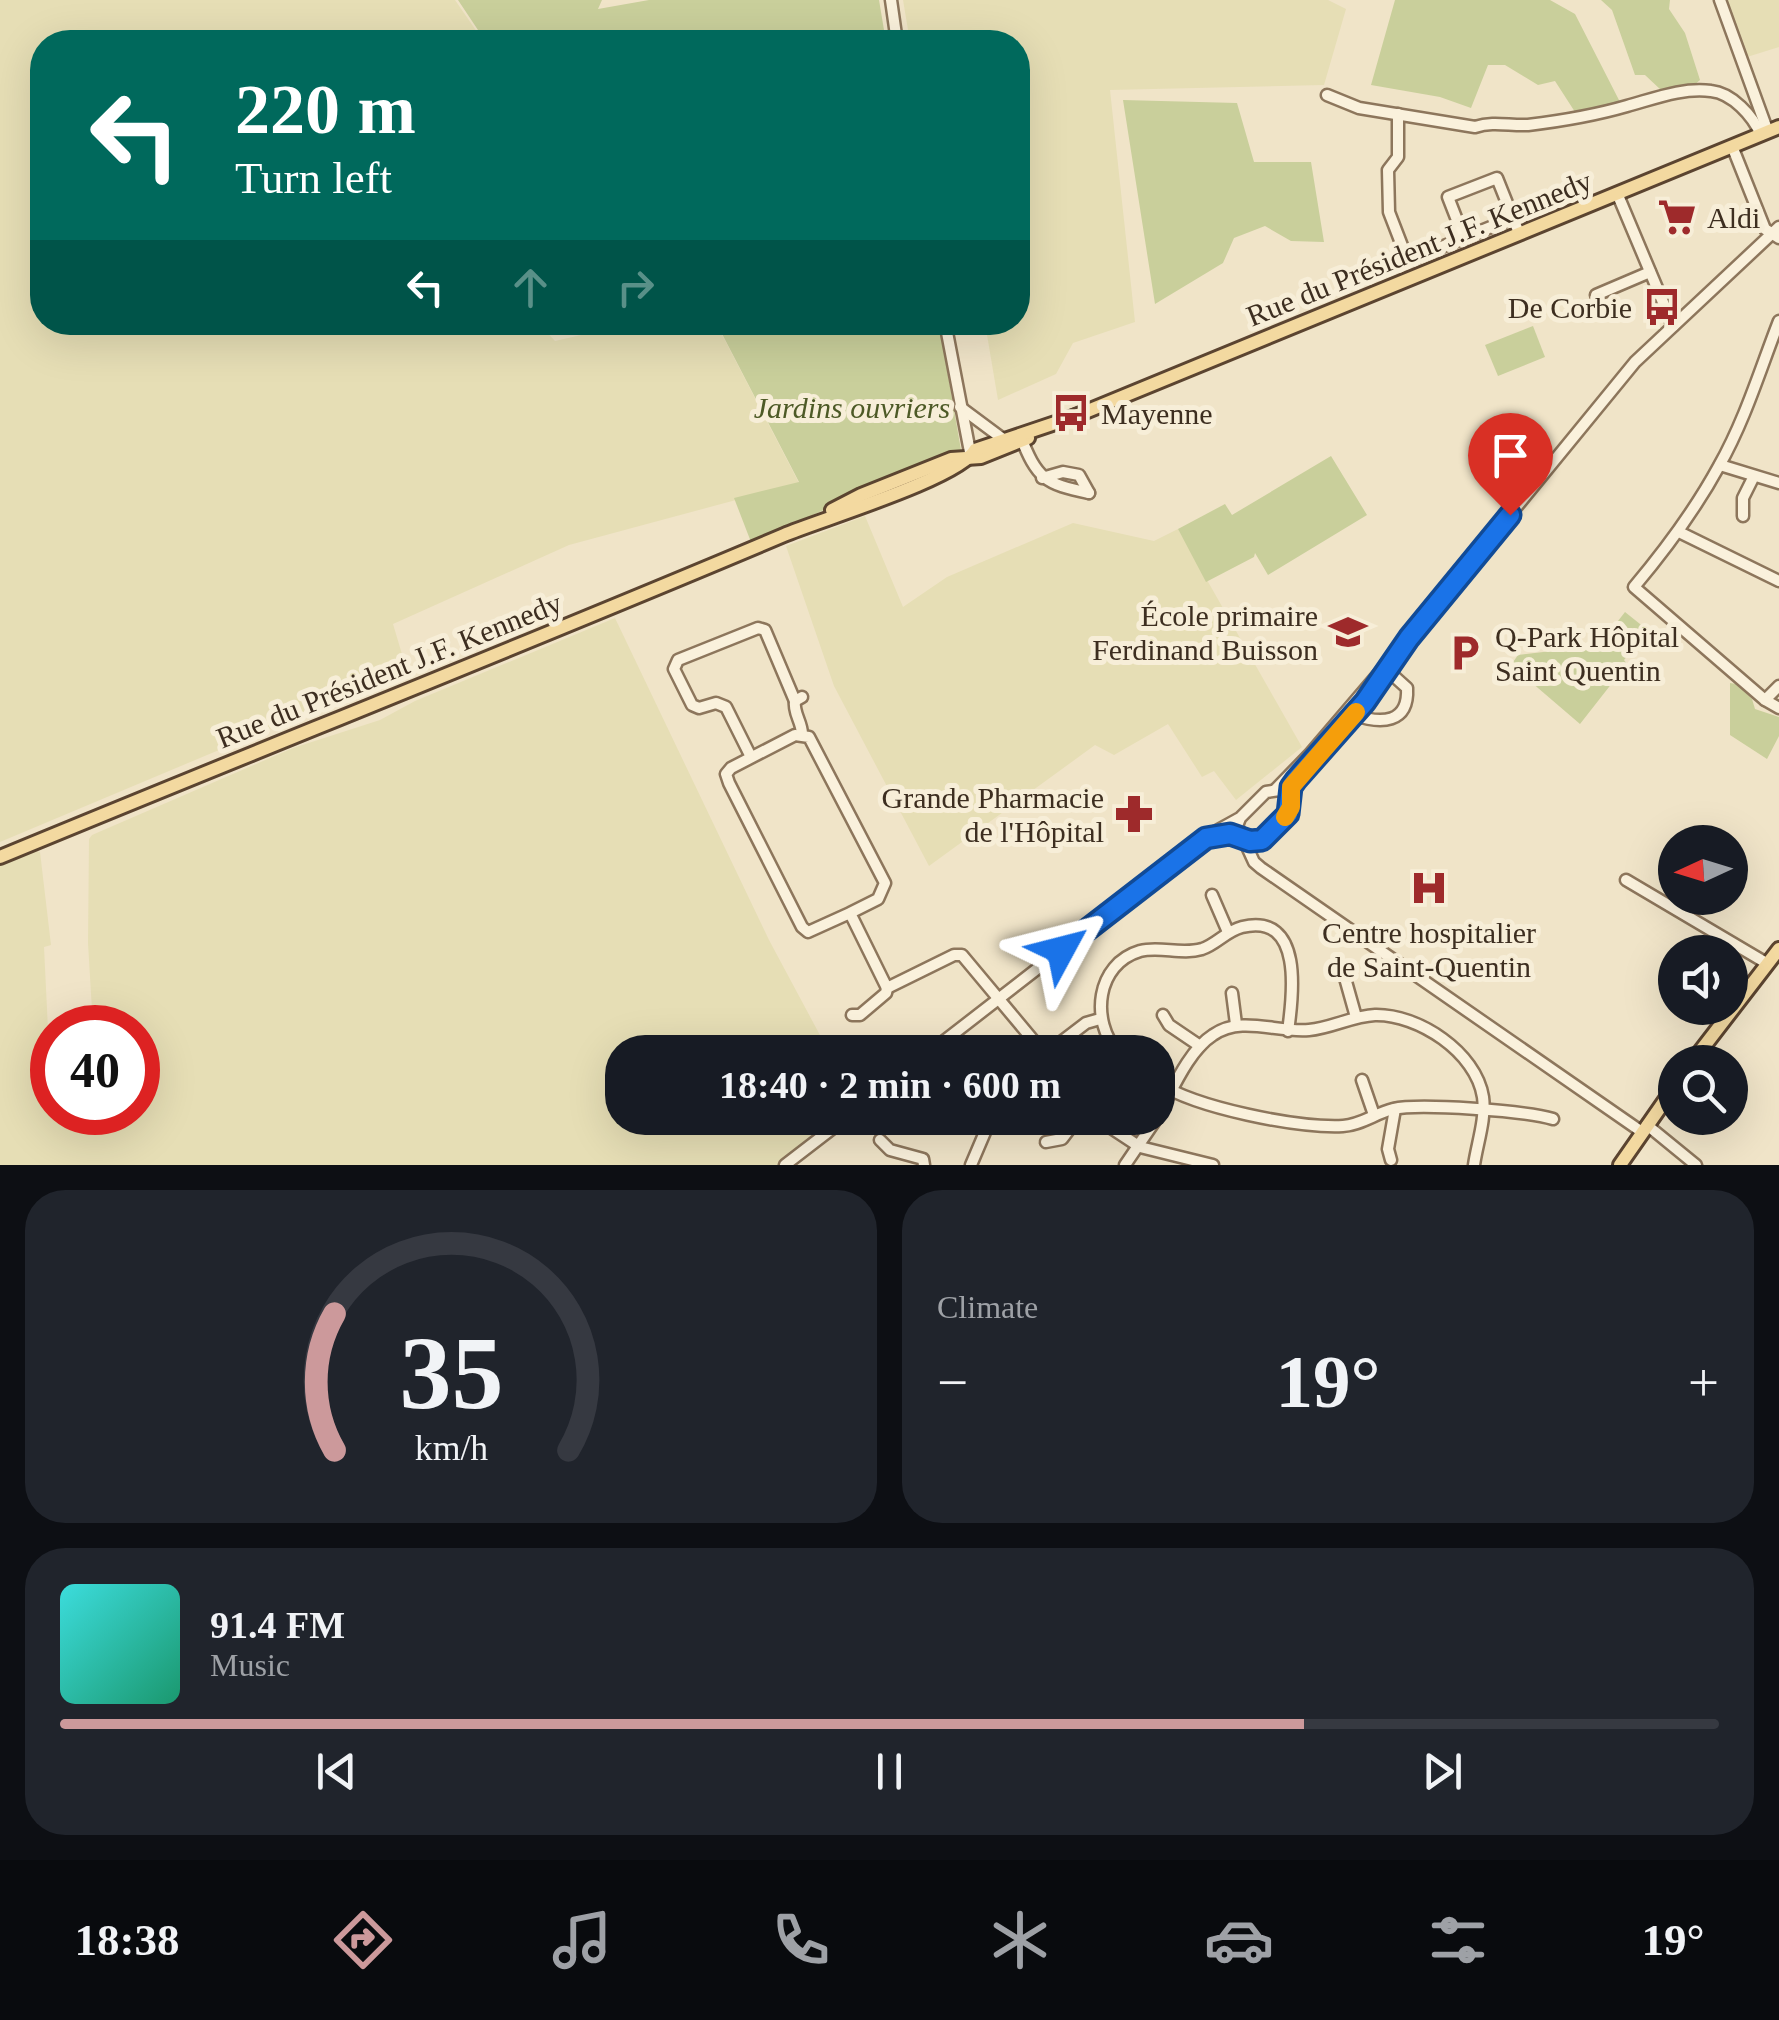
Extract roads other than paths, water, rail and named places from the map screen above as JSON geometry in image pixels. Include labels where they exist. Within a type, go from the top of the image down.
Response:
[{"type":"main road","name":"Rue du Président J.F. Kennedy","points":[[6,854],[786,534],[861,495],[951,460],[981,457],[1020,437],[1773,131]]},
{"type":"main road","name":"Rue du Président J.F. Kennedy","points":[[971,456],[975,450],[1003,439],[1020,437]]},
{"type":"main road","points":[[1705,1045],[1779,950]]},
{"type":"main road","points":[[1620,1165],[1658,1109]]},
{"type":"street","points":[[891,0],[895,30]]},
{"type":"street","points":[[1720,0],[1773,131]]},
{"type":"street","points":[[1328,96],[1340,103],[1475,126],[1489,122],[1524,125],[1707,90],[1729,98],[1773,131]]},
{"type":"street","points":[[1398,114],[1398,157],[1388,170],[1389,212],[1406,256],[1412,259],[1513,218]]},
{"type":"street","points":[[952,1035],[1206,838],[1240,818],[1266,792],[1276,789],[1409,638],[1620,380],[1776,233],[1764,228],[1732,146]]},
{"type":"street","points":[[1464,238],[1448,197],[1497,178],[1519,234]]},
{"type":"street","points":[[1617,193],[1673,326]]},
{"type":"street","points":[[1596,295],[1650,272]]},
{"type":"street","points":[[1779,321],[1775,344],[1720,464],[1679,532],[1634,588],[1779,708]]},
{"type":"street","points":[[947,335],[971,456]]},
{"type":"street","points":[[960,407],[1003,439]]},
{"type":"street","points":[[1020,437],[1042,478]]},
{"type":"street","points":[[1720,464],[1779,483]]},
{"type":"street","points":[[1744,516],[1744,498],[1754,476]]},
{"type":"street","points":[[1679,532],[1779,581]]},
{"type":"street","points":[[751,757],[726,707],[716,703],[699,708],[692,705],[674,670],[678,660],[758,628],[765,630],[798,699],[802,734]]},
{"type":"street","points":[[1260,868],[1258,852],[1262,840],[1288,814],[1289,796],[1296,780],[1354,715],[1409,638]]},
{"type":"street","points":[[1354,715],[1390,719],[1402,714],[1408,704],[1407,688],[1387,670]]},
{"type":"street","points":[[1354,715],[1351,712],[1373,679]]},
{"type":"street","points":[[1765,700],[1779,686]]},
{"type":"street","points":[[802,734],[809,737],[885,882],[878,899],[815,932],[802,927],[726,774],[751,757],[802,734]]},
{"type":"street","points":[[1276,789],[1289,796]]},
{"type":"street","points":[[1240,818],[1237,826],[1260,868],[1696,1165]]},
{"type":"street","points":[[1206,838],[1223,834],[1262,840]]},
{"type":"street","points":[[1626,880],[1768,964]]},
{"type":"street","points":[[1212,895],[1228,932]]},
{"type":"street","points":[[850,913],[887,988],[860,1015],[852,1015]]},
{"type":"street","points":[[1109,1035],[1100,1018],[1107,983],[1118,964],[1130,956],[1156,949],[1200,949],[1228,932],[1257,925],[1279,935],[1286,945],[1293,977],[1288,1031]]},
{"type":"street","points":[[887,988],[958,955],[966,958],[1032,1035]]},
{"type":"street","points":[[1345,978],[1356,1017]]},
{"type":"street","points":[[1232,993],[1236,1024]]},
{"type":"street","points":[[1163,1015],[1169,1025],[1200,1046]]},
{"type":"street","points":[[1175,1086],[1200,1046],[1210,1036],[1236,1024],[1288,1031],[1319,1029],[1356,1017],[1386,1015],[1408,1020],[1437,1036],[1462,1058],[1482,1092],[1483,1112],[1474,1165]]},
{"type":"street","points":[[1069,1035],[1100,1018]]},
{"type":"street","points":[[1362,1080],[1374,1115]]},
{"type":"street","points":[[1175,1093],[1238,1112],[1297,1123],[1343,1126],[1394,1109],[1419,1106],[1553,1119]]},
{"type":"street","points":[[1391,1160],[1388,1150],[1394,1109]]},
{"type":"street","points":[[784,1165],[824,1135]]},
{"type":"street","points":[[972,1165],[982,1135]]},
{"type":"street","points":[[1046,1142],[1065,1135]]},
{"type":"street","points":[[1123,1135],[1140,1146],[1213,1165]]},
{"type":"street","points":[[1125,1165],[1146,1135]]},
{"type":"street","points":[[880,1140],[890,1150],[923,1158],[924,1165]]},
{"type":"place","name":"Aldi","points":[[1677,217]]},
{"type":"place","name":"De Corbie","points":[[1662,307]]},
{"type":"place","name":"Mayenne","points":[[1071,413]]},
{"type":"place","name":"École primaire Ferdinand Buisson","points":[[1348,632]]},
{"type":"place","name":"Q-Park Hôpital Saint Quentin","points":[[1465,653]]},
{"type":"place","name":"Grande Pharmacie de l'Hôpital","points":[[1134,814]]},
{"type":"place","name":"Centre hospitalier de Saint-Quentin","points":[[1429,888]]},
{"type":"park label","name":"Jardins ouvriers","points":[[852,407]]}]
